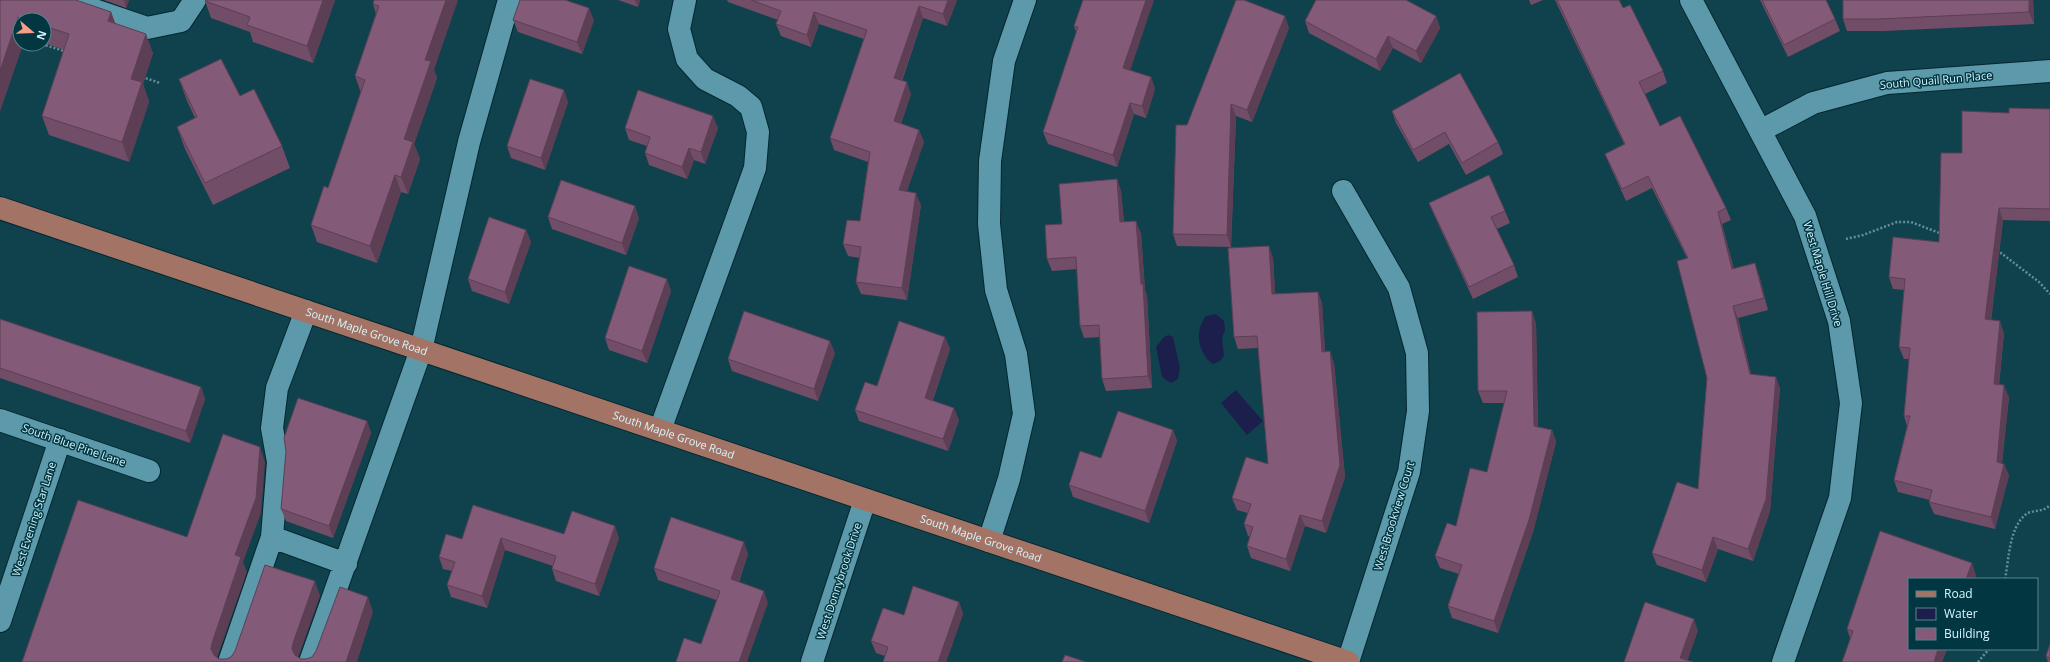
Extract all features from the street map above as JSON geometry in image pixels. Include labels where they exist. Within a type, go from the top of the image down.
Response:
[{"type":"main road","name":"South Maple Grove Road","points":[[0,208],[1348,662]]},
{"type":"street","points":[[65,0],[147,28],[181,21],[195,0]]},
{"type":"street","points":[[310,662],[421,350],[469,142],[509,0]]},
{"type":"street","points":[[660,430],[755,168],[758,132],[751,108],[738,96],[705,80],[687,59],[679,29],[685,0]]},
{"type":"street","points":[[989,540],[1009,479],[1024,414],[1016,354],[996,290],[989,224],[990,161],[1004,61],[1025,0]]},
{"type":"street","name":"West Maple Hill Drive","points":[[1691,0],[1805,216],[1840,321],[1851,403],[1840,498],[1783,662]]},
{"type":"street","name":"South Quail Run Place","points":[[1760,131],[1813,103],[1887,83],[2050,71]]},
{"type":"street","name":"West Brookview Court","points":[[1342,191],[1399,288],[1417,353],[1418,411],[1409,472],[1348,662]]},
{"type":"street","points":[[230,662],[272,537],[278,462],[272,428],[278,388],[306,311]]},
{"type":"street","name":"South Blue Pine Lane","points":[[0,420],[149,471]]},
{"type":"street","name":"West Evening Star Lane","points":[[0,621],[60,440]]},
{"type":"street","name":"West Donnybrook Drive","points":[[812,662],[865,500]]},
{"type":"street","points":[[272,537],[346,564]]},
{"type":"path","points":[[52,47],[72,54]]},
{"type":"path","points":[[138,76],[160,83]]},
{"type":"path","points":[[1846,238],[1863,235],[1897,222],[1911,222],[1940,234],[1946,234]]},
{"type":"path","points":[[1996,249],[2039,282],[2050,294]]},
{"type":"path","points":[[2005,578],[2015,527],[2026,514],[2046,510],[2050,505]]},
{"type":"path","points":[[1978,662],[1987,650]]},
{"type":"water","points":[[1216,314],[1224,321],[1225,330],[1222,338],[1224,356],[1220,361],[1213,364],[1208,360],[1201,348],[1199,335],[1202,322],[1206,316]]},
{"type":"water","points":[[1168,335],[1173,337],[1180,368],[1178,379],[1171,383],[1162,377],[1156,347],[1163,338]]},
{"type":"water","points":[[1236,390],[1263,421],[1247,435],[1221,403]]},
{"type":"building","points":[[0,0],[76,0],[111,12],[108,21],[146,34],[131,79],[142,82],[122,142],[42,116],[69,34],[52,29],[52,12],[12,12],[12,35],[0,71]]},
{"type":"building","points":[[323,0],[307,46],[247,25],[250,17],[205,1]]},
{"type":"building","points":[[374,0],[446,0],[425,60],[431,61],[404,139],[413,142],[401,177],[395,175],[370,246],[311,225],[324,186],[328,188],[365,80],[355,76],[379,6],[373,4]]},
{"type":"building","points":[[520,0],[565,0],[589,8],[577,42],[513,20]]},
{"type":"building","points":[[751,0],[948,0],[943,14],[919,6],[894,78],[907,82],[894,121],[919,130],[899,190],[916,193],[902,288],[856,282],[861,247],[843,244],[847,220],[860,221],[870,152],[830,138],[867,30],[814,12],[807,35],[776,24],[781,11]]},
{"type":"building","points":[[1083,0],[1146,0],[1123,68],[1151,77],[1142,106],[1130,103],[1113,155],[1043,132],[1078,27],[1074,26]]},
{"type":"building","points":[[1236,0],[1244,0],[1285,16],[1247,110],[1231,104],[1227,235],[1173,234],[1176,125],[1187,125]]},
{"type":"building","points":[[1316,0],[1406,0],[1436,16],[1416,51],[1388,36],[1376,59],[1305,21]]},
{"type":"building","points":[[1557,0],[1619,0],[1623,8],[1630,5],[1663,71],[1639,82],[1660,126],[1680,116],[1726,208],[1718,212],[1732,269],[1755,263],[1764,298],[1733,306],[1750,374],[1776,377],[1766,499],[1748,549],[1713,537],[1702,570],[1652,553],[1677,482],[1698,489],[1707,378],[1677,261],[1688,258],[1648,176],[1622,189],[1605,154],[1625,144]]},
{"type":"building","points":[[1762,0],[1826,0],[1835,19],[1784,45]]},
{"type":"building","points":[[1843,0],[2029,0],[2029,12],[1879,19],[1843,19]]},
{"type":"building","points":[[221,59],[240,96],[254,89],[282,146],[205,183],[177,127],[197,117],[179,79]]},
{"type":"building","points":[[1460,73],[1498,142],[1462,163],[1445,132],[1413,150],[1392,111]]},
{"type":"building","points":[[530,79],[564,90],[541,158],[507,146]]},
{"type":"building","points":[[638,90],[713,116],[701,152],[689,148],[682,167],[645,153],[650,137],[625,128]]},
{"type":"building","points":[[2009,108],[2050,109],[2050,209],[1999,208],[1985,319],[2000,321],[1994,384],[2004,385],[1997,462],[2004,464],[1991,517],[1929,502],[1932,490],[1894,480],[1910,416],[1904,416],[1910,348],[1899,347],[1905,279],[1889,277],[1893,237],[1939,242],[1941,153],[1962,153],[1962,111],[2009,113]]},
{"type":"building","points":[[1489,175],[1505,211],[1491,217],[1514,265],[1469,287],[1429,203]]},
{"type":"building","points":[[1117,179],[1120,222],[1136,221],[1141,284],[1143,284],[1148,376],[1102,379],[1099,325],[1080,326],[1076,257],[1047,259],[1045,225],[1062,224],[1059,184]]},
{"type":"building","points":[[561,180],[635,206],[622,243],[548,217]]},
{"type":"building","points":[[489,217],[526,230],[505,292],[468,279]]},
{"type":"building","points":[[1269,246],[1272,294],[1318,292],[1322,352],[1330,351],[1340,465],[1322,521],[1300,515],[1286,559],[1247,546],[1253,527],[1244,524],[1251,504],[1232,498],[1246,457],[1268,464],[1257,336],[1234,337],[1228,248]]},
{"type":"building","points":[[629,266],[667,279],[642,351],[605,338]]},
{"type":"building","points":[[744,311],[830,341],[814,389],[728,359]]},
{"type":"building","points":[[1532,311],[1534,426],[1552,430],[1529,520],[1494,621],[1448,606],[1462,565],[1435,556],[1447,523],[1456,526],[1470,468],[1487,472],[1507,391],[1478,391],[1477,312]]},
{"type":"building","points":[[0,319],[201,387],[186,431],[0,368]]},
{"type":"building","points":[[899,321],[945,337],[925,398],[954,408],[943,439],[855,410],[865,382],[877,386]]},
{"type":"building","points":[[298,398],[367,421],[329,526],[281,509],[286,451],[284,438]]},
{"type":"building","points":[[1118,411],[1173,430],[1145,511],[1069,485],[1080,451],[1101,458]]},
{"type":"building","points":[[223,434],[260,447],[256,498],[235,555],[241,557],[212,643],[211,649],[214,655],[219,659],[226,659],[231,657],[235,651],[265,565],[315,581],[293,643],[292,649],[295,655],[301,659],[312,657],[316,651],[340,587],[368,597],[346,662],[22,662],[78,500],[187,537]]},
{"type":"building","points":[[473,505],[564,534],[572,511],[615,526],[595,584],[552,569],[556,556],[501,538],[482,596],[447,585],[455,562],[439,557],[446,534],[462,539]]},
{"type":"building","points":[[671,517],[744,542],[731,579],[764,591],[739,662],[676,662],[684,638],[701,644],[720,591],[654,568]]},
{"type":"building","points":[[1880,531],[1972,563],[1966,578],[1908,578],[1908,650],[1938,650],[1934,662],[1842,662],[1853,631],[1847,629]]},
{"type":"building","points":[[913,586],[959,602],[938,662],[883,662],[888,647],[871,641],[883,608],[904,615]]},
{"type":"building","points":[[1645,602],[1694,619],[1680,658],[1693,662],[1624,662]]},
{"type":"building","points":[[2050,644],[2050,658],[2046,656]]},
{"type":"building","points":[[1065,655],[1086,662],[1062,662]]}]
